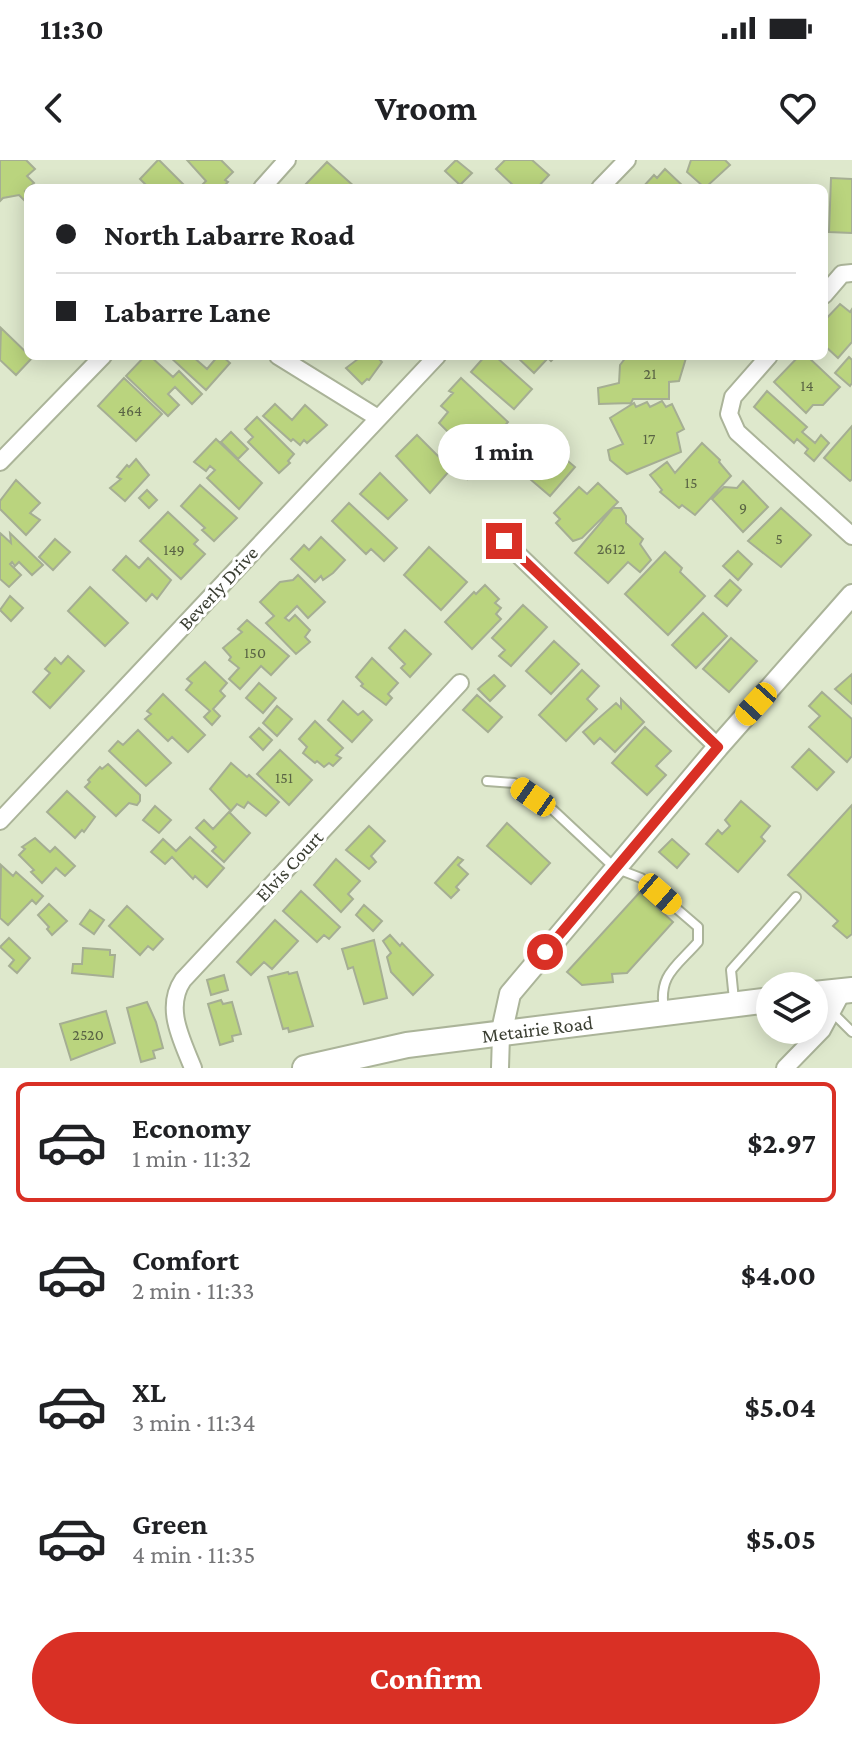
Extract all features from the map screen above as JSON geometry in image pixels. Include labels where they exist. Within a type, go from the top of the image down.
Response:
[{"type":"main road","name":"Metairie Road","points":[[305,1068],[407,1045],[756,1002]]},
{"type":"street","points":[[266,184],[287,160]]},
{"type":"street","points":[[604,184],[627,160]]},
{"type":"street","points":[[828,290],[842,274],[852,273]]},
{"type":"street","points":[[0,462],[99,360]]},
{"type":"street","points":[[284,360],[378,418]]},
{"type":"street","name":"Beverly Drive","points":[[0,821],[433,360]]},
{"type":"street","points":[[765,360],[733,397],[729,414],[737,432],[852,536]]},
{"type":"street","points":[[504,541],[718,747]]},
{"type":"street","points":[[500,1068],[501,1035],[510,994],[718,747],[852,595]]},
{"type":"street","name":"Elvis Court","points":[[193,1068],[181,1038],[173,1004],[175,991],[460,683]]},
{"type":"street","points":[[785,1068],[822,1030],[838,993]]},
{"type":"lane","points":[[487,781],[514,783],[553,810],[615,868],[641,878],[698,927],[698,942],[664,981],[661,992],[665,1013]]},
{"type":"lane","points":[[735,1005],[731,970],[796,897]]},
{"type":"lane","points":[[838,993],[852,1032]]},
{"type":"building","points":[[0,160],[26,160],[35,169],[27,176],[34,183],[24,184],[24,200],[19,195],[0,201]]},
{"type":"building","points":[[159,160],[183,184],[145,184],[140,179]]},
{"type":"building","points":[[187,160],[221,160],[233,172],[225,180],[228,182],[226,184],[203,184],[206,181]]},
{"type":"building","points":[[456,160],[472,173],[459,184],[445,171]]},
{"type":"building","points":[[505,160],[532,160],[549,175],[541,184],[512,184],[496,169]]},
{"type":"building","points":[[691,160],[725,160],[730,165],[709,184],[700,184],[687,172]]},
{"type":"building","points":[[327,162],[352,184],[306,184]]},
{"type":"building","points":[[665,169],[681,184],[646,184],[654,175],[657,178]]},
{"type":"building","points":[[831,178],[852,179],[852,233],[829,232]]},
{"type":"building","points":[[840,304],[850,312],[852,309],[852,342],[838,358],[828,349],[828,317]]},
{"type":"building","points":[[1,328],[24,350],[24,360],[30,360],[16,375],[0,360]]},
{"type":"building","points":[[849,357],[852,360],[850,386],[835,373]]},
{"type":"building","points":[[141,360],[154,360],[173,377],[179,371],[202,394],[192,404],[175,387],[168,394],[179,405],[168,416],[126,376]]},
{"type":"building","points":[[173,360],[197,360],[207,369],[215,360],[230,363],[206,390]]},
{"type":"building","points":[[357,360],[382,362],[369,380],[362,384],[346,368]]},
{"type":"building","points":[[482,360],[499,360],[532,389],[514,409],[471,372]]},
{"type":"building","points":[[520,360],[546,360],[534,373]]},
{"type":"building","points":[[624,360],[685,360],[679,381],[669,382],[669,399],[633,399],[631,403],[599,404],[598,388],[619,383],[620,365]]},
{"type":"building","points":[[795,360],[811,360],[840,387],[823,405],[813,405],[806,413],[774,382]]},
{"type":"building","points":[[124,378],[162,414],[136,441],[98,406]]},
{"type":"building","points":[[461,378],[508,422],[482,451],[469,439],[463,447],[439,423],[448,412],[441,406]]},
{"type":"building","points":[[767,391],[807,427],[802,432],[815,443],[821,435],[829,443],[814,461],[805,453],[808,449],[797,439],[794,443],[754,407]]},
{"type":"building","points":[[662,401],[666,407],[672,404],[684,429],[677,433],[681,452],[627,474],[610,460],[608,450],[623,444],[610,418],[634,403],[636,407],[647,402],[650,407]]},
{"type":"building","points":[[275,404],[292,420],[305,405],[327,425],[307,443],[304,440],[300,445],[293,439],[291,441],[263,416]]},
{"type":"building","points":[[257,417],[294,454],[288,461],[290,463],[279,473],[248,442],[253,437],[245,429]]},
{"type":"building","points":[[852,426],[852,479],[850,481],[824,458]]},
{"type":"building","points":[[231,432],[248,449],[238,459],[221,442]]},
{"type":"building","points":[[535,433],[575,467],[550,496],[510,462]]},
{"type":"building","points":[[417,435],[451,469],[430,493],[396,456]]},
{"type":"building","points":[[216,439],[262,483],[239,509],[207,478],[215,470],[210,466],[206,471],[194,462]]},
{"type":"building","points":[[702,443],[731,476],[695,515],[682,505],[679,508],[660,492],[662,490],[650,475],[667,462],[675,473]]},
{"type":"building","points":[[461,452],[476,459],[467,479],[452,471]]},
{"type":"building","points":[[136,459],[149,475],[125,501],[110,488],[121,479],[117,477],[127,465],[129,467]]},
{"type":"building","points":[[380,473],[407,500],[388,519],[360,494]]},
{"type":"building","points":[[16,480],[40,503],[30,513],[40,520],[26,535],[0,509],[0,501]]},
{"type":"building","points":[[743,481],[768,507],[743,532],[712,499],[724,487],[737,488]]},
{"type":"building","points":[[598,483],[618,502],[582,538],[573,541],[556,523],[560,519],[554,513],[579,487],[587,494]]},
{"type":"building","points":[[200,485],[237,518],[214,541],[181,506]]},
{"type":"building","points":[[147,490],[157,500],[149,508],[139,498]]},
{"type":"building","points":[[349,503],[397,548],[384,561],[371,549],[366,554],[332,521]]},
{"type":"building","points":[[613,508],[621,508],[626,523],[643,539],[640,544],[651,560],[640,572],[628,562],[608,583],[575,553]]},
{"type":"building","points":[[781,508],[811,535],[781,567],[748,541]]},
{"type":"building","points":[[168,512],[198,540],[194,544],[205,554],[181,579],[140,541]]},
{"type":"building","points":[[0,533],[11,543],[10,533],[43,565],[32,575],[19,562],[15,566],[12,562],[10,564],[21,575],[9,587],[0,579]]},
{"type":"building","points":[[321,537],[345,560],[333,573],[323,580],[321,576],[315,582],[291,559],[304,545],[309,550]]},
{"type":"building","points":[[55,539],[70,552],[53,570],[39,557]]},
{"type":"building","points":[[429,547],[467,582],[441,610],[404,575]]},
{"type":"building","points":[[738,551],[752,564],[738,580],[723,566]]},
{"type":"building","points":[[665,552],[705,596],[668,635],[625,594]]},
{"type":"building","points":[[126,556],[139,568],[148,558],[171,580],[157,599],[152,594],[146,601],[113,570]]},
{"type":"building","points":[[298,575],[325,602],[308,618],[297,606],[285,618],[289,621],[295,615],[310,630],[305,637],[310,642],[296,654],[266,623],[274,616],[260,602],[280,582],[293,580]]},
{"type":"building","points":[[730,580],[741,590],[727,606],[715,596]]},
{"type":"building","points":[[485,585],[499,599],[495,603],[501,608],[496,614],[501,619],[472,649],[445,622]]},
{"type":"building","points":[[90,587],[128,623],[105,646],[68,611]]},
{"type":"building","points":[[10,596],[23,608],[11,621],[0,610]]},
{"type":"building","points":[[523,605],[547,627],[511,666],[499,656],[505,650],[492,638]]},
{"type":"building","points":[[703,613],[727,636],[696,668],[672,645]]},
{"type":"building","points":[[247,620],[289,656],[271,675],[261,666],[240,689],[229,679],[239,668],[229,660],[231,657],[223,648],[242,632],[238,629]]},
{"type":"building","points":[[405,630],[431,654],[410,677],[401,668],[405,664],[389,648]]},
{"type":"building","points":[[731,638],[757,661],[729,692],[703,669]]},
{"type":"building","points":[[554,641],[579,664],[551,694],[526,671]]},
{"type":"building","points":[[68,656],[84,671],[50,708],[33,692],[50,673],[45,669],[55,658],[61,664]]},
{"type":"building","points":[[372,658],[398,683],[388,694],[392,698],[386,705],[361,686],[363,684],[356,677]]},
{"type":"building","points":[[205,662],[227,683],[220,691],[225,696],[213,709],[220,716],[212,725],[204,717],[210,711],[186,690],[192,683],[187,679]]},
{"type":"building","points":[[582,670],[599,686],[587,699],[597,709],[566,741],[539,715]]},
{"type":"building","points":[[852,674],[852,704],[835,689]]},
{"type":"building","points":[[494,675],[505,686],[490,701],[478,689]]},
{"type":"building","points":[[259,683],[276,698],[263,713],[246,698]]},
{"type":"building","points":[[822,692],[852,719],[852,756],[847,762],[809,727],[820,716],[809,706]]},
{"type":"building","points":[[163,694],[205,735],[188,752],[172,737],[168,741],[145,719],[151,714],[147,711]]},
{"type":"building","points":[[477,695],[502,717],[488,732],[463,710]]},
{"type":"building","points":[[621,699],[644,722],[615,752],[600,738],[594,744],[583,732],[616,703],[621,708]]},
{"type":"building","points":[[343,701],[358,715],[363,711],[372,720],[352,742],[328,720]]},
{"type":"building","points":[[277,706],[292,719],[277,736],[263,723]]},
{"type":"building","points":[[315,721],[343,748],[336,755],[341,758],[333,766],[329,763],[324,767],[303,753],[307,747],[299,739]]},
{"type":"building","points":[[645,727],[671,751],[656,766],[666,775],[647,795],[612,763]]},
{"type":"building","points":[[259,728],[272,740],[263,750],[250,737]]},
{"type":"building","points":[[138,730],[171,763],[146,786],[109,751],[118,741],[123,745]]},
{"type":"building","points":[[809,749],[834,772],[817,790],[792,767]]},
{"type":"building","points":[[280,750],[312,780],[289,805],[257,774]]},
{"type":"building","points":[[231,763],[279,802],[266,816],[248,802],[244,808],[237,804],[231,811],[210,789]]},
{"type":"building","points":[[108,764],[140,795],[137,805],[129,803],[116,816],[85,787],[100,767],[102,769]]},
{"type":"building","points":[[67,791],[95,817],[75,838],[47,812]]},
{"type":"building","points":[[741,801],[770,826],[761,837],[765,841],[738,872],[706,844],[718,830],[722,834],[730,826],[725,820]]},
{"type":"building","points":[[852,805],[852,934],[847,938],[833,926],[838,921],[788,875]]},
{"type":"building","points":[[155,806],[171,820],[159,833],[143,820]]},
{"type":"building","points":[[229,812],[250,833],[224,862],[212,851],[216,847],[196,828],[204,820],[213,829]]},
{"type":"building","points":[[507,823],[550,863],[531,884],[487,846]]},
{"type":"building","points":[[369,826],[385,841],[371,856],[376,862],[369,869],[346,850]]},
{"type":"building","points":[[190,837],[224,868],[207,887],[195,876],[193,879],[172,857],[165,864],[151,852],[163,839],[176,851]]},
{"type":"building","points":[[35,838],[50,852],[55,847],[75,866],[65,876],[56,868],[42,883],[19,855],[25,849],[22,847]]},
{"type":"building","points":[[672,839],[689,854],[677,868],[659,852]]},
{"type":"building","points":[[458,857],[463,860],[458,865],[468,874],[451,898],[435,883]]},
{"type":"building","points":[[336,859],[360,881],[348,894],[353,899],[341,912],[314,885]]},
{"type":"building","points":[[1,865],[13,876],[16,872],[43,896],[36,904],[32,900],[8,925],[0,918]]},
{"type":"building","points":[[301,891],[340,927],[329,939],[324,935],[317,942],[283,911]]},
{"type":"building","points":[[640,892],[673,922],[627,973],[612,974],[613,982],[582,985],[567,972]]},
{"type":"building","points":[[49,904],[67,921],[52,935],[38,915]]},
{"type":"building","points":[[364,905],[382,921],[373,931],[356,915]]},
{"type":"building","points":[[127,906],[163,939],[153,950],[148,946],[140,955],[109,926]]},
{"type":"building","points":[[90,910],[104,920],[94,934],[80,924]]},
{"type":"building","points":[[275,920],[298,941],[272,969],[264,962],[251,975],[237,962]]},
{"type":"building","points":[[390,935],[433,975],[413,995],[391,972],[387,957],[391,953],[383,941]]},
{"type":"building","points":[[9,938],[30,958],[17,973],[9,966],[14,960],[0,947]]},
{"type":"building","points":[[374,940],[387,998],[364,1004],[353,967],[348,969],[342,949]]},
{"type":"building","points":[[83,948],[110,950],[110,955],[115,955],[113,977],[72,973],[73,964],[82,964]]},
{"type":"building","points":[[297,972],[313,1026],[289,1032],[288,1028],[283,1029],[268,977]]},
{"type":"building","points":[[224,975],[228,990],[211,995],[207,980]]},
{"type":"building","points":[[221,1000],[223,1004],[232,1002],[241,1034],[232,1036],[233,1041],[220,1045],[208,1004]]},
{"type":"building","points":[[147,1002],[163,1048],[153,1051],[155,1058],[141,1062],[127,1008]]},
{"type":"building","points":[[106,1011],[115,1043],[71,1060],[60,1024]]},
{"type":"route","points":[[504,541],[718,747],[545,952]]}]
